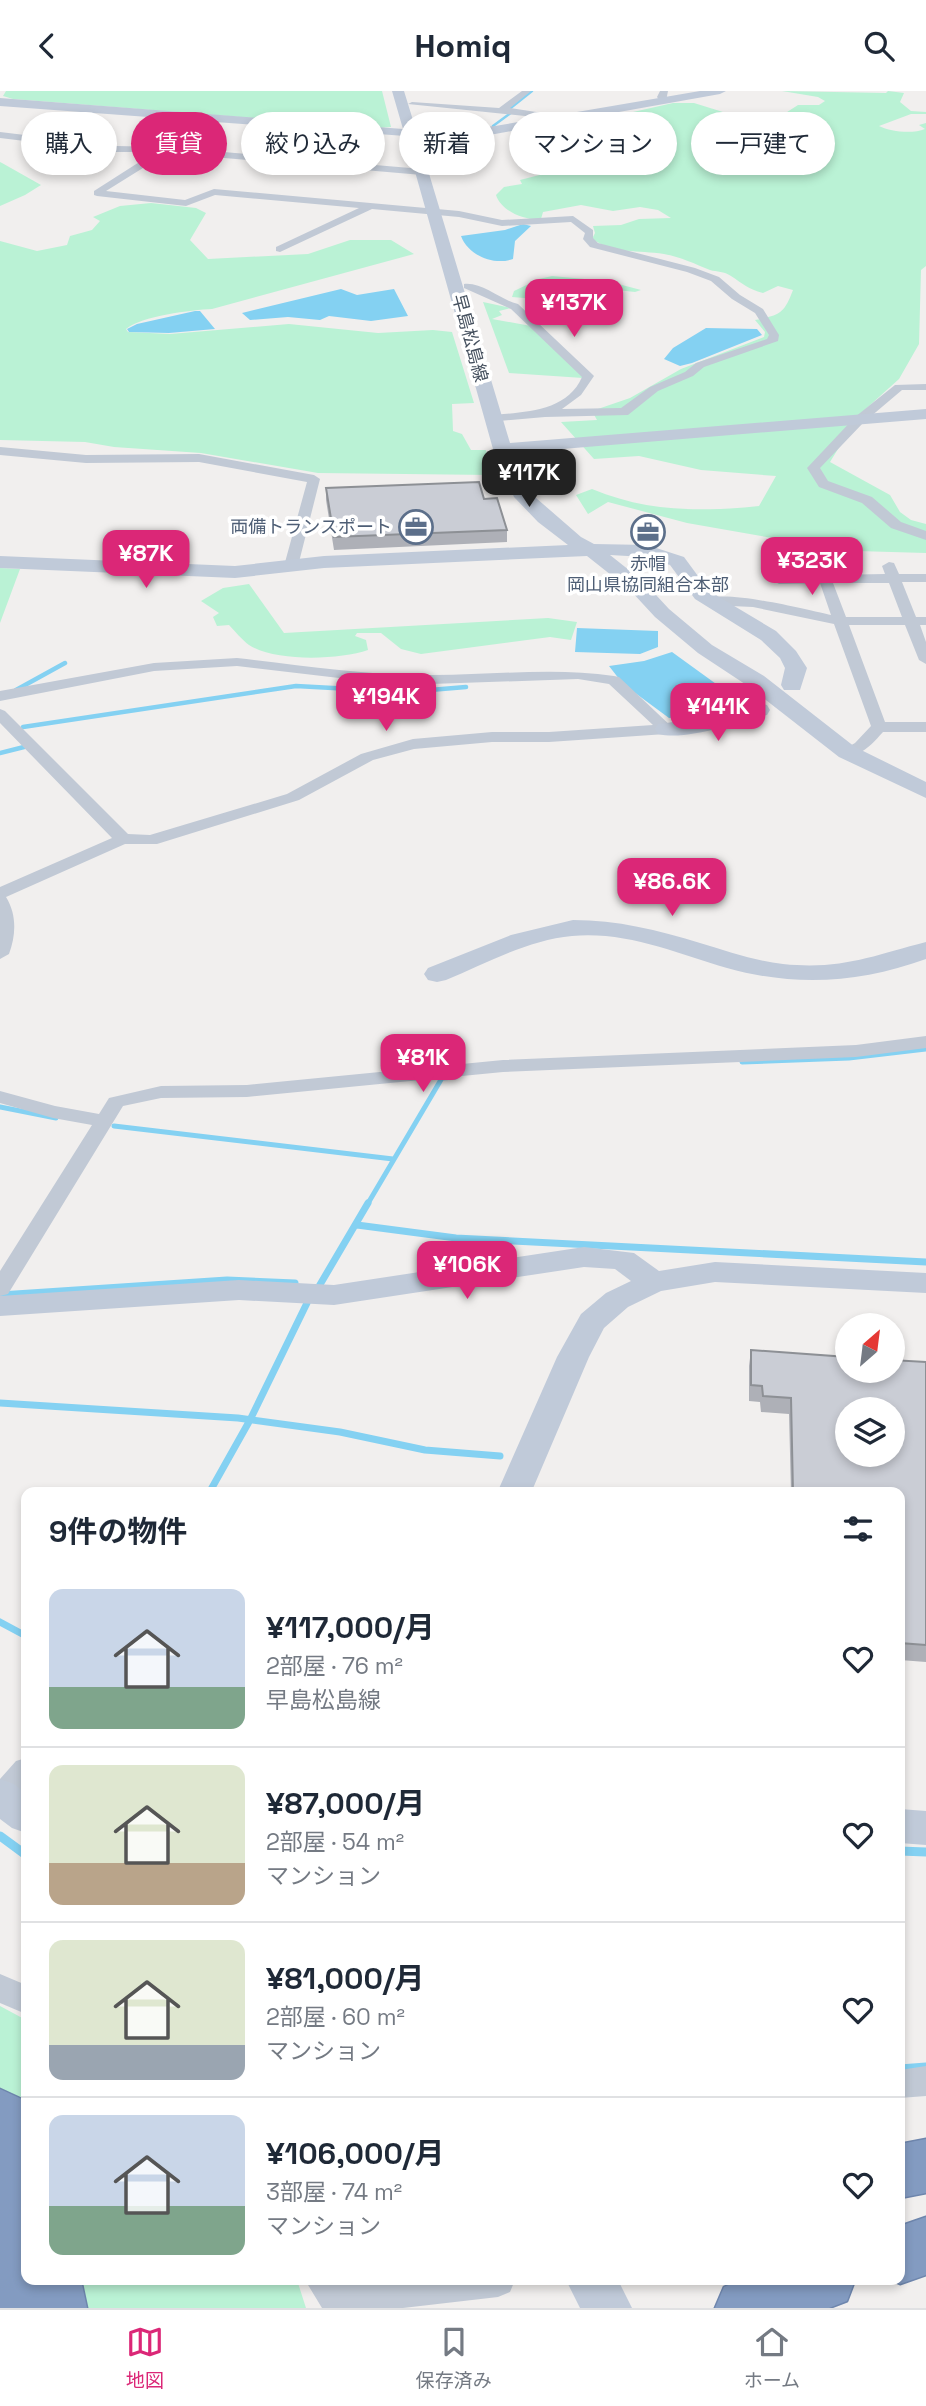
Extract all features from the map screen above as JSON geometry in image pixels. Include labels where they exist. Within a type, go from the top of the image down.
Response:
[{"type":"highway","points":[[0,2115],[21,2130]]},
{"type":"highway","points":[[0,2159],[21,2193]]},
{"type":"highway","points":[[905,2170],[926,2166]]},
{"type":"highway","points":[[0,2233],[24,2308]]},
{"type":"highway","points":[[905,2253],[926,2246]]},
{"type":"highway","points":[[53,2285],[57,2308]]},
{"type":"highway","points":[[745,2308],[812,2285]]},
{"type":"main road","name":"早島松島線","points":[[398,91],[407,112]]},
{"type":"main road","points":[[585,112],[663,93],[720,91]]},
{"type":"main road","points":[[0,102],[139,112]]},
{"type":"main road","points":[[227,118],[399,134]]},
{"type":"main road","name":"早島松島線","points":[[423,175],[468,286],[525,466],[539,491],[591,540],[593,551]]},
{"type":"main road","name":"早島松島線","points":[[428,175],[492,419],[520,492],[545,518],[637,586],[662,613],[705,649],[756,681],[847,752],[926,791]]},
{"type":"main road","points":[[502,449],[512,421],[859,420],[926,414]]},
{"type":"main road","points":[[0,562],[206,572],[422,556],[647,551],[677,561],[692,586],[709,601],[773,638],[786,650],[796,668],[792,685]]},
{"type":"main road","points":[[666,729],[706,724],[759,710]]},
{"type":"main road","points":[[437,974],[535,936],[571,928],[630,932],[760,968],[800,973],[867,970],[926,950]]},
{"type":"main road","points":[[0,1306],[239,1290],[334,1294],[584,1257],[623,1260],[654,1282]]},
{"type":"main road","points":[[517,1487],[573,1357],[592,1322],[617,1300],[654,1282],[715,1272],[926,1283]]},
{"type":"main road","points":[[905,1826],[926,1828]]},
{"type":"main road","points":[[593,2285],[608,2308]]},
{"type":"street","points":[[505,110],[527,91]]},
{"type":"street","points":[[410,98],[522,112]]},
{"type":"street","points":[[0,135],[131,149]]},
{"type":"street","points":[[227,155],[399,170]]},
{"type":"street","points":[[131,171],[97,193],[186,203],[214,192],[470,215],[502,223],[573,219],[590,232],[588,239],[594,245],[691,269],[715,279],[736,297],[759,311],[774,335],[772,341],[700,365],[690,375],[654,389],[624,412],[545,413],[512,421],[492,419]]},
{"type":"street","points":[[280,249],[371,207]]},
{"type":"street","points":[[468,286],[478,288],[498,304],[514,306],[588,376],[582,387],[570,398],[545,413]]},
{"type":"street","points":[[926,387],[899,387],[859,420],[813,468],[820,481],[836,490],[867,500],[896,525],[926,536]]},
{"type":"street","points":[[0,451],[86,459],[199,458],[314,479],[291,566]]},
{"type":"street","points":[[816,559],[879,727]]},
{"type":"street","points":[[888,564],[926,660]]},
{"type":"street","points":[[776,566],[779,580],[926,577]]},
{"type":"street","points":[[709,601],[753,603],[839,621],[926,621]]},
{"type":"street","points":[[0,696],[154,667],[226,662],[356,676],[430,680],[578,675],[614,680],[666,729]]},
{"type":"street","points":[[0,714],[123,839]]},
{"type":"street","points":[[847,752],[861,746],[879,727],[926,727]]},
{"type":"street","points":[[0,893],[123,839],[151,840],[293,797],[367,757],[413,744],[492,737],[549,737],[666,729]]},
{"type":"street","points":[[0,900],[6,916],[6,939],[0,954]]},
{"type":"street","points":[[0,1289],[116,1102],[161,1092],[247,1091],[503,1066],[856,1051],[926,1042]]},
{"type":"street","points":[[0,1097],[53,1112],[105,1121]]},
{"type":"street","points":[[0,1988],[21,1998]]},
{"type":"street","points":[[905,2083],[926,2081]]},
{"type":"street","points":[[335,2296],[447,2285]]},
{"type":"green space","points":[[6,91],[382,91],[391,127],[385,127],[385,112],[241,112],[241,117],[227,116],[227,112],[177,112],[3,96]]},
{"type":"green space","points":[[782,91],[904,93],[900,102],[911,111],[926,112],[911,114],[879,126],[908,132],[925,129],[919,125],[926,123],[926,266],[921,270],[919,344],[899,379],[859,415],[830,462],[890,495],[900,512],[911,520],[926,524],[926,553],[787,549],[784,540],[687,523],[608,502],[588,514],[576,495],[592,489],[613,497],[654,506],[716,509],[759,506],[776,476],[701,470],[639,456],[594,459],[561,422],[597,420],[592,411],[630,398],[681,369],[764,337],[765,332],[755,320],[770,317],[784,309],[793,290],[778,286],[763,293],[749,288],[726,273],[676,257],[618,249],[592,239],[595,233],[593,226],[621,225],[639,219],[671,218],[658,210],[640,207],[613,211],[581,205],[543,212],[541,219],[535,219],[521,217],[508,210],[496,195],[504,187],[522,184],[520,180],[539,175],[677,175],[677,112],[633,112],[673,103],[694,103],[723,112],[691,112],[691,175],[835,175],[835,112],[787,112],[798,105],[819,105],[825,101],[818,97]]},
{"type":"green space","points":[[0,162],[41,185],[25,195],[0,206]]},
{"type":"green space","points":[[151,203],[196,208],[206,213],[190,240],[208,259],[308,254],[350,240],[391,240],[414,254],[212,309],[155,317],[126,329],[128,332],[170,334],[289,324],[378,333],[433,330],[452,332],[474,403],[452,404],[453,431],[462,434],[471,450],[486,450],[492,475],[318,473],[201,453],[114,447],[85,442],[0,440],[0,241],[37,251],[67,245],[70,236],[92,230],[100,221],[93,217],[120,206]]},
{"type":"green space","points":[[552,276],[607,281],[641,290],[635,292],[562,284],[564,280],[546,279],[556,283],[564,292],[536,299],[512,297],[514,291]]},
{"type":"green space","points":[[483,302],[511,308],[499,311],[502,315],[492,319],[531,326],[584,375],[583,378],[509,373]]},
{"type":"green space","points":[[0,568],[20,569],[0,623]]},
{"type":"green space","points":[[249,584],[284,633],[548,618],[577,622],[571,640],[550,637],[421,654],[401,649],[381,633],[357,633],[355,636],[366,640],[368,650],[341,656],[290,657],[260,651],[246,643],[229,625],[217,626],[213,617],[219,613],[201,601],[223,588]]},
{"type":"green space","points":[[0,2006],[21,2017],[21,2104],[0,2090]]},
{"type":"green space","points":[[77,2285],[299,2285],[306,2308],[84,2308]]},
{"type":"water","points":[[523,224],[531,226],[515,241],[513,259],[505,261],[482,257],[469,249],[461,236],[505,230]]},
{"type":"water","points":[[341,289],[357,295],[394,289],[408,316],[371,321],[329,316],[320,320],[288,317],[250,320],[242,313]]},
{"type":"water","points":[[200,311],[215,329],[169,333],[129,332],[127,329],[137,324]]},
{"type":"water","points":[[706,328],[757,329],[762,335],[680,366],[664,359],[673,348]]},
{"type":"water","points":[[577,628],[658,631],[658,647],[640,654],[575,652]]},
{"type":"water","points":[[672,652],[730,694],[740,697],[700,714],[669,718],[623,684],[609,666],[644,661]]},
{"type":"building","name":"両備トランスポート","points":[[479,482],[484,499],[497,498],[507,530],[334,537],[326,488]]},
{"type":"building","points":[[751,1350],[835,1356],[835,1383],[905,1383],[905,1361],[926,1362],[926,1645],[905,1643],[905,1487],[793,1487],[791,1398],[763,1396],[762,1386],[751,1385]]},
{"type":"waterway","points":[[507,111],[532,91]]},
{"type":"waterway","points":[[495,125],[509,114]]},
{"type":"waterway","points":[[16,690],[65,663]]},
{"type":"waterway","points":[[23,727],[296,686],[406,692],[466,687]]},
{"type":"waterway","points":[[0,753],[24,747]]},
{"type":"waterway","points":[[742,1062],[849,1058],[926,1049]]},
{"type":"waterway","points":[[367,1205],[442,1078],[455,1077]]},
{"type":"waterway","points":[[0,1107],[56,1118]]},
{"type":"waterway","points":[[114,1126],[393,1159]]},
{"type":"waterway","points":[[318,1288],[368,1203]]},
{"type":"waterway","points":[[357,1225],[456,1238],[926,1262]]},
{"type":"waterway","points":[[0,1295],[227,1280],[295,1283]]},
{"type":"waterway","points":[[250,1420],[307,1303]]},
{"type":"waterway","points":[[0,1403],[250,1420]]},
{"type":"waterway","points":[[212,1487],[250,1420]]},
{"type":"waterway","points":[[250,1420],[340,1432],[425,1450],[500,1456]]},
{"type":"waterway","points":[[0,1622],[21,1633]]},
{"type":"waterway","points":[[0,1836],[21,1851]]},
{"type":"waterway","points":[[905,1851],[926,1852]]},
{"type":"waterway","points":[[905,2069],[926,2067]]},
{"type":"place","name":"両備トランスポート","points":[[416,527]]},
{"type":"place","name":"赤帽 岡山県協同組合本部","points":[[648,532]]}]
